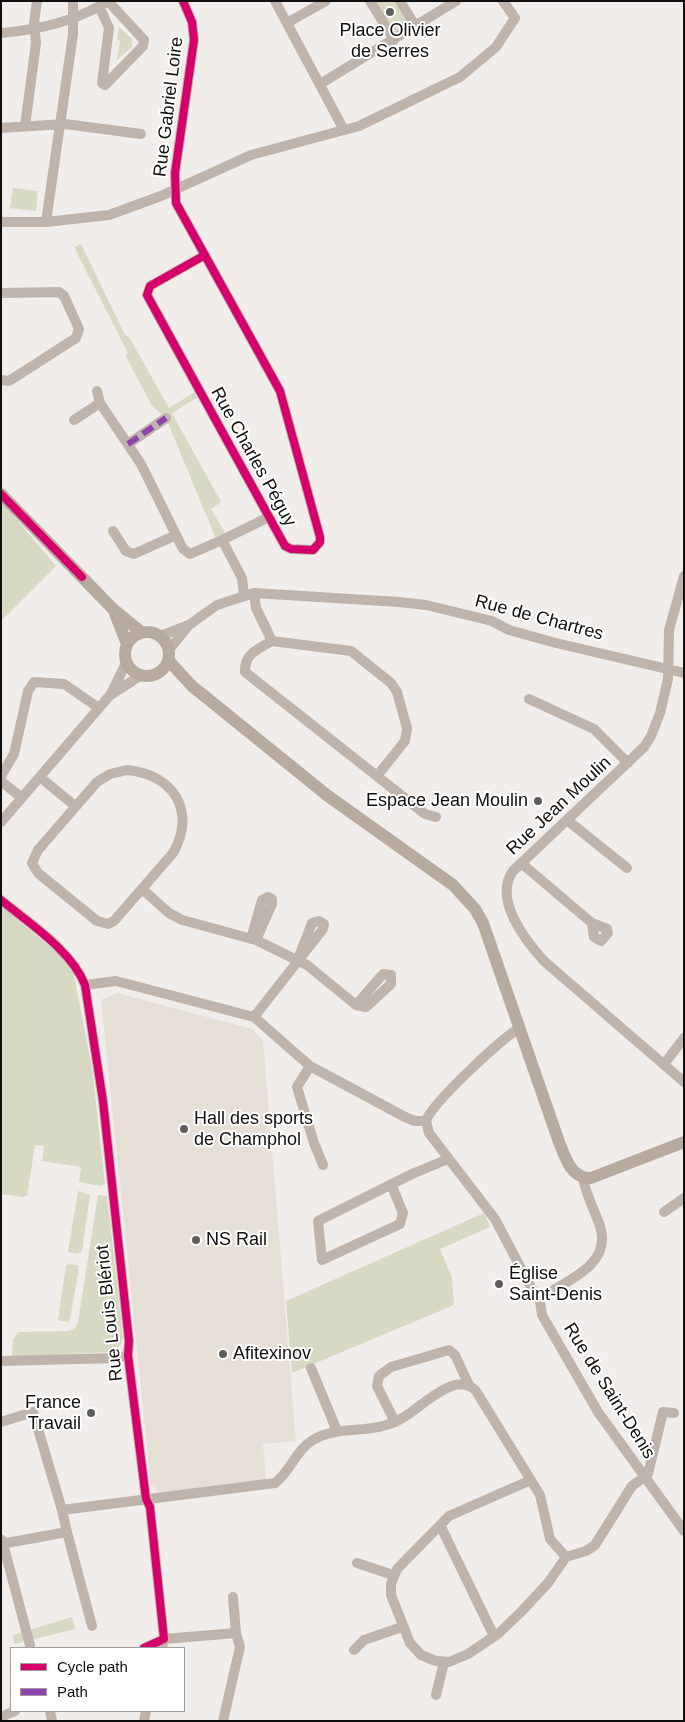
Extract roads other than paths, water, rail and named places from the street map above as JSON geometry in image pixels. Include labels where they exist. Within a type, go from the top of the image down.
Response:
[{"type":"main road","points":[[1,494],[113,609],[141,632]]},
{"type":"main road","points":[[113,609],[127,644]]},
{"type":"main road","points":[[169,656],[159,673],[150,677],[140,676],[132,671],[126,663],[124,654],[127,644],[141,632],[151,632],[160,636],[169,656],[192,686],[328,796],[453,885],[467,898],[483,923],[571,1168],[589,1177],[684,1142]]},
{"type":"main road","points":[[159,673],[192,686]]},
{"type":"street","points":[[25,126],[36,43],[34,23],[37,1]]},
{"type":"street","points":[[46,222],[73,34],[73,1]]},
{"type":"street","name":"Rue Gabriel Loire","points":[[175,189],[194,40],[192,22],[183,1]]},
{"type":"street","points":[[275,1],[344,130]]},
{"type":"street","points":[[287,23],[326,1]]},
{"type":"street","points":[[370,1],[394,40]]},
{"type":"street","points":[[400,1],[416,27]]},
{"type":"street","points":[[320,84],[456,1]]},
{"type":"street","points":[[1,222],[46,222],[109,215],[175,189],[250,154],[359,126],[460,77],[496,47],[515,18],[503,1]]},
{"type":"street","points":[[1,33],[36,30],[72,19],[105,3]]},
{"type":"street","points":[[105,3],[144,40],[143,46],[105,85],[102,83],[109,28],[105,3]]},
{"type":"street","points":[[1,128],[59,123],[141,134]]},
{"type":"street","name":"Rue Charles Péguy","points":[[175,189],[176,203],[205,255],[280,391],[320,542],[314,550],[287,548],[147,295],[150,286],[205,255]]},
{"type":"street","points":[[1,292],[59,292],[64,296],[79,329],[76,338],[9,381],[1,380]]},
{"type":"street","points":[[97,391],[100,403],[141,464],[176,535],[134,554],[126,551],[113,531]]},
{"type":"street","points":[[74,420],[100,403]]},
{"type":"street","points":[[128,444],[166,418]]},
{"type":"street","name":"Rue Charles Péguy","points":[[176,535],[183,549],[190,554],[270,517]]},
{"type":"street","points":[[222,540],[242,578],[244,595]]},
{"type":"street","name":"Rue Jean Moulin","points":[[684,576],[669,630],[668,680],[651,736],[644,747],[628,763],[520,863],[511,875],[506,894],[510,908],[529,944],[544,961],[684,1082]]},
{"type":"street","points":[[254,593],[256,608],[272,641]]},
{"type":"street","name":"Rue de Chartres","points":[[189,625],[217,605],[254,593],[399,602],[426,605],[482,619],[510,630],[556,643],[684,673]]},
{"type":"street","points":[[160,636],[189,625]]},
{"type":"street","points":[[169,656],[189,625]]},
{"type":"street","points":[[377,776],[405,741],[408,728],[397,692],[391,683],[351,651],[272,641],[252,652],[245,663],[245,672],[425,814],[436,817]]},
{"type":"street","points":[[1,822],[100,708],[111,694],[126,663]]},
{"type":"street","points":[[111,694],[140,676]]},
{"type":"street","points":[[22,798],[2,782],[1,777],[14,754],[28,691],[34,682],[64,684],[100,708]]},
{"type":"street","points":[[529,698],[594,729],[628,763]]},
{"type":"street","points":[[127,770],[143,772],[158,778],[177,797],[184,828],[180,842],[173,853],[142,889],[114,921],[103,924],[38,873],[32,863],[34,856],[97,782],[110,774],[127,770]]},
{"type":"street","points":[[40,777],[75,806]]},
{"type":"street","points":[[567,820],[627,868]]},
{"type":"street","points":[[520,863],[592,923]]},
{"type":"street","points":[[142,889],[169,913],[182,920],[254,939],[308,965],[356,1005]]},
{"type":"street","name":"Rue Louis Blériot","points":[[1,900],[68,956],[81,973],[85,985],[104,1107],[129,1341],[128,1355],[146,1499],[150,1507],[163,1643]]},
{"type":"street","points":[[254,1017],[298,960]]},
{"type":"street","points":[[85,985],[116,980],[254,1017],[310,1066],[415,1121],[426,1121],[435,1107],[507,1035],[520,1028]]},
{"type":"street","points":[[664,1064],[684,1038]]},
{"type":"street","points":[[310,1066],[297,1087],[314,1143],[323,1165]]},
{"type":"street","name":"Rue de Saint-Denis","points":[[426,1121],[429,1132],[448,1159],[495,1219],[534,1293],[539,1295],[542,1315],[598,1412],[684,1531]]},
{"type":"street","points":[[392,1184],[403,1213],[400,1224],[322,1260],[318,1221],[392,1184],[448,1159]]},
{"type":"street","points":[[539,1295],[546,1295],[591,1266],[599,1256],[602,1234],[586,1195],[589,1177]]},
{"type":"street","points":[[664,1212],[684,1198]]},
{"type":"street","points":[[395,1422],[377,1386],[379,1376],[391,1367],[450,1350],[455,1355],[469,1385],[476,1391],[531,1480],[544,1505],[550,1539],[566,1557]]},
{"type":"street","points":[[1,1361],[118,1358],[128,1355]]},
{"type":"street","points":[[311,1368],[337,1431]]},
{"type":"street","points":[[62,1510],[275,1483],[282,1477],[296,1454],[307,1445],[337,1431],[377,1429],[395,1422],[441,1392],[461,1384],[469,1385]]},
{"type":"street","points":[[1,1422],[33,1412],[62,1510],[92,1626]]},
{"type":"street","points":[[531,1480],[449,1516],[393,1575],[391,1595],[402,1627],[410,1643],[421,1655],[444,1662],[468,1654],[494,1636],[548,1583],[559,1564],[566,1557],[586,1551],[594,1545],[632,1486],[648,1474],[663,1412],[674,1413]]},
{"type":"street","points":[[440,1525],[494,1636]]},
{"type":"street","points":[[30,1645],[2,1542],[68,1532]]},
{"type":"street","points":[[357,1563],[393,1575]]},
{"type":"street","points":[[223,1721],[240,1647],[236,1633],[233,1596]]},
{"type":"street","points":[[354,1650],[364,1640],[402,1627]]},
{"type":"street","points":[[148,1647],[163,1643],[236,1633]]},
{"type":"street","points":[[436,1695],[444,1662]]},
{"type":"street","points":[[1,1717],[14,1712]]},
{"type":"place","name":"Place Olivier de Serres","points":[[390,12]]},
{"type":"place","name":"Espace Jean Moulin","points":[[538,801]]},
{"type":"place","name":"Hall des sports de Champhol","points":[[184,1129]]},
{"type":"place","name":"NS Rail","points":[[196,1240]]},
{"type":"place","name":"Église Saint-Denis","points":[[499,1284]]},
{"type":"place","name":"Afitexinov","points":[[223,1354]]},
{"type":"place","name":"France Travail","points":[[91,1413]]}]
